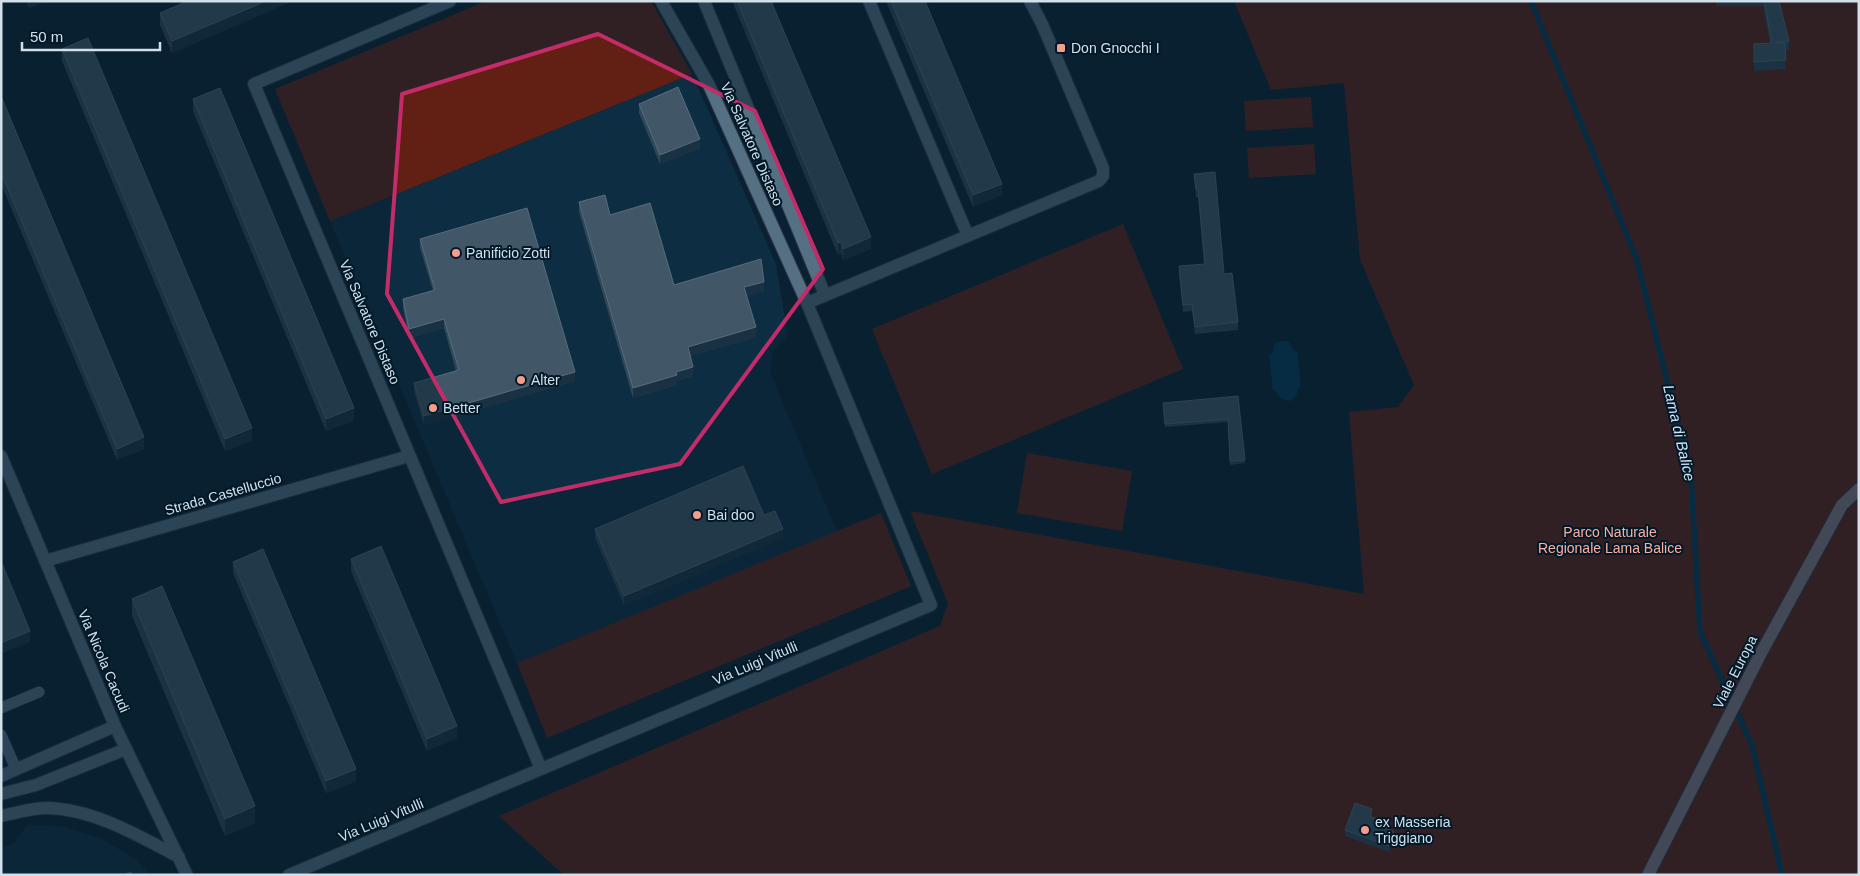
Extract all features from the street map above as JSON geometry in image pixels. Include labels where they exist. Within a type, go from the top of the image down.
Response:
[{"type":"main road","name":"Viale Europa","points":[[1648,875],[1761,653],[1842,505],[1859,489]]},
{"type":"street","name":"Via Salvatore Distaso","points":[[450,1],[254,84],[541,769]]},
{"type":"street","name":"Via Salvatore Distaso","points":[[661,1],[709,85],[807,303]]},
{"type":"street","points":[[704,1],[825,296]]},
{"type":"street","points":[[869,1],[968,236]]},
{"type":"street","points":[[807,303],[1099,181],[1103,176],[1099,159],[1042,24],[1030,1]]},
{"type":"street","name":"Via Luigi Vitulli","points":[[289,875],[931,605],[807,303]]},
{"type":"street","name":"Via Nicola Cacudi","points":[[1,456],[115,726],[186,875]]},
{"type":"street","name":"Strada Castelluccio","points":[[45,561],[409,456]]},
{"type":"street","points":[[1,776],[115,726]]},
{"type":"street","points":[[1,794],[36,785],[126,749]]},
{"type":"street","points":[[1,816],[46,808],[80,813],[127,830],[179,857]]},
{"type":"lane","points":[[1,708],[39,692]]},
{"type":"lane","points":[[1,736],[16,769]]},
{"type":"highlighted area","points":[[598,34],[755,111],[823,269],[680,464],[501,502],[387,294],[402,94]]},
{"type":"shaded area","points":[[692,74],[776,264],[788,336],[773,350],[770,372],[837,532],[517,663],[330,221]]},
{"type":"shaded area","points":[[1289,342],[1294,351],[1297,351],[1301,387],[1298,388],[1297,395],[1290,401],[1281,399],[1273,390],[1269,354],[1272,354],[1275,343]]},
{"type":"shaded area","points":[[27,825],[64,827],[102,839],[135,859],[151,875],[1,875],[1,848],[14,843]]},
{"type":"green space","points":[[487,1],[651,1],[692,74],[330,221],[275,89]]},
{"type":"green space","name":"Parco Naturale Regionale Lama Balice","points":[[1234,1],[1859,1],[1859,875],[564,875],[499,816],[940,626],[948,603],[910,511],[1364,594],[1349,412],[1398,407],[1414,385],[1360,259],[1344,83],[1271,90]]},
{"type":"green space","points":[[1311,97],[1313,127],[1246,131],[1244,101]]},
{"type":"green space","points":[[1314,144],[1316,174],[1249,178],[1247,148]]},
{"type":"green space","points":[[1123,224],[1183,369],[932,474],[872,329]]},
{"type":"green space","points":[[1027,453],[1132,471],[1122,531],[1017,513]]},
{"type":"green space","points":[[881,513],[911,586],[547,738],[517,663]]},
{"type":"building","points":[[188,1],[266,1],[172,41],[160,13]]},
{"type":"building","points":[[737,1],[771,1],[871,237],[843,249],[841,242],[838,243]]},
{"type":"building","points":[[891,1],[925,1],[1002,184],[973,195]]},
{"type":"building","points":[[1764,1],[1779,1],[1789,41],[1775,43],[1785,43],[1786,60],[1754,62],[1754,44],[1772,43]]},
{"type":"building","points":[[88,38],[252,428],[225,439],[62,49]]},
{"type":"building","points":[[678,87],[700,139],[660,155],[639,104]]},
{"type":"building","points":[[220,88],[354,408],[326,419],[193,99]]},
{"type":"building","points":[[1,96],[144,437],[117,449],[1,172]]},
{"type":"building","points":[[1215,172],[1224,274],[1232,273],[1238,322],[1195,327],[1192,304],[1183,305],[1179,266],[1205,264],[1198,189],[1196,189],[1194,174]]},
{"type":"building","points":[[605,195],[610,215],[650,203],[674,285],[761,259],[764,282],[744,287],[756,327],[688,347],[693,367],[676,372],[677,375],[633,388],[579,202]]},
{"type":"building","points":[[527,208],[575,372],[424,416],[414,383],[459,370],[444,319],[409,329],[403,299],[435,290],[420,239]]},
{"type":"building","points":[[1238,396],[1245,460],[1230,461],[1228,419],[1165,424],[1163,403]]},
{"type":"building","points":[[743,466],[764,515],[775,511],[783,529],[624,596],[595,529]]},
{"type":"building","points":[[381,546],[457,726],[427,739],[351,559]]},
{"type":"building","points":[[263,549],[356,769],[326,781],[233,562]]},
{"type":"building","points":[[1,561],[30,631],[1,643]]},
{"type":"building","points":[[162,586],[255,806],[225,819],[132,599]]},
{"type":"building","name":"ex Masseria Triggiano","points":[[1355,803],[1372,809],[1370,817],[1384,820],[1381,827],[1394,831],[1389,846],[1345,830]]},
{"type":"waterway","name":"Lama di Balice","points":[[1531,1],[1637,260],[1691,477],[1700,632],[1752,745],[1782,875]]},
{"type":"place","name":"Don Gnocchi I","points":[[1061,48]]},
{"type":"place","name":"Panificio Zotti","points":[[456,253]]},
{"type":"place","name":"Alter","points":[[521,380]]},
{"type":"place","name":"Better","points":[[433,408]]},
{"type":"place","name":"Bai doo","points":[[697,515]]},
{"type":"place","name":"ex Masseria Triggiano","points":[[1365,830]]}]
